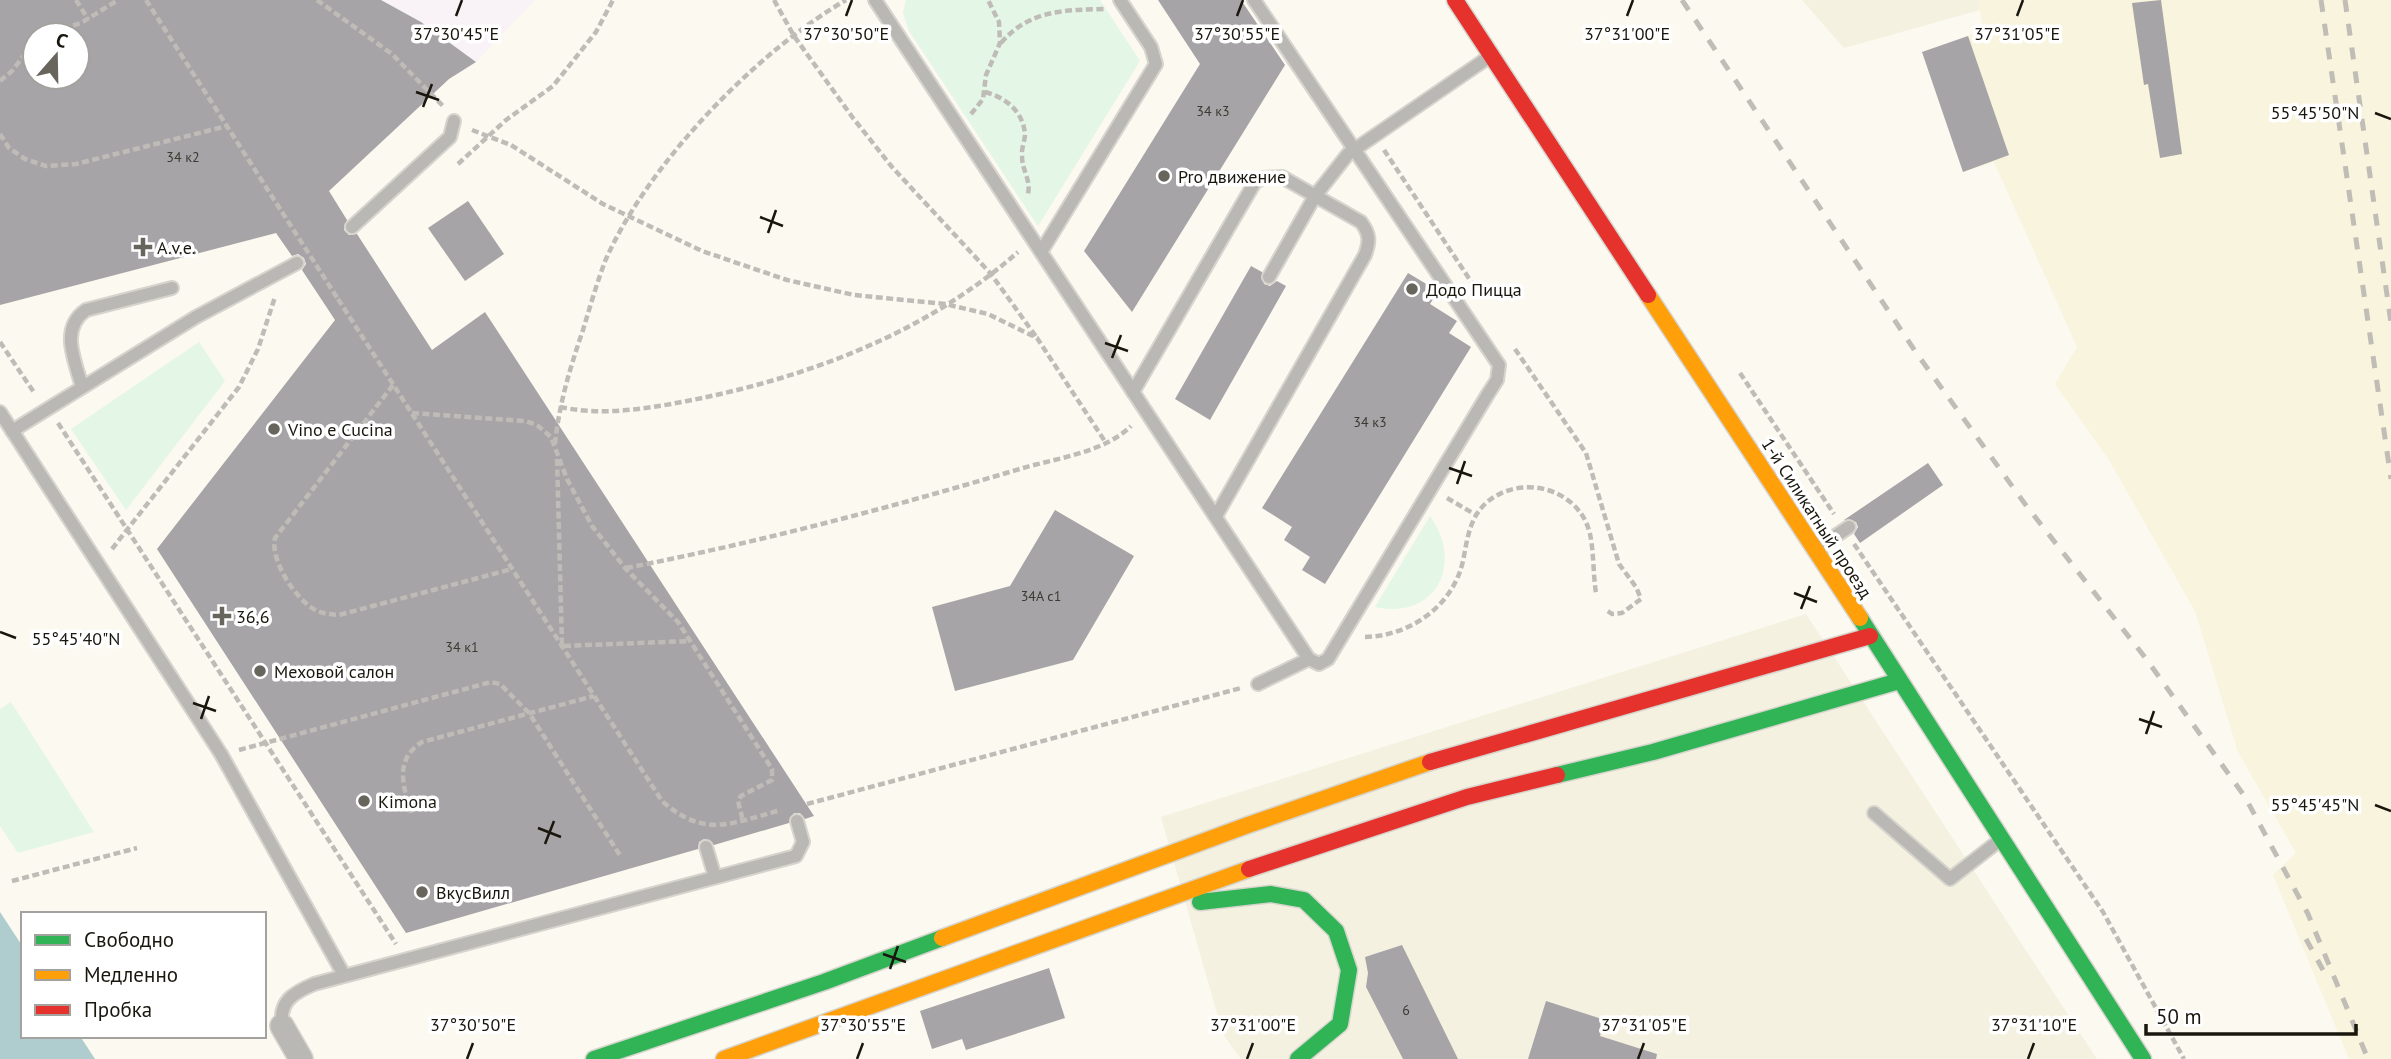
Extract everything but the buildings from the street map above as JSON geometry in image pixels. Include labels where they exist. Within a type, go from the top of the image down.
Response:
[{"type":"street","name":"1-й Силикатный проезд","points":[[1455,0],[1816,550],[2143,1059]]},
{"type":"street","points":[[594,1059],[824,982],[1248,825],[1463,751],[1870,636]]},
{"type":"street","points":[[724,1059],[1263,864],[1467,797],[1653,752],[1899,681]]},
{"type":"street","points":[[1108,921],[1220,898],[1271,894],[1304,900],[1336,931],[1349,970],[1340,1024],[1298,1059]]},
{"type":"street","points":[[282,1026],[301,1059]]},
{"type":"lane","points":[[875,0],[1308,659],[1315,664],[1324,663],[1344,633],[1497,380],[1499,365],[1254,0]]},
{"type":"lane","points":[[1041,252],[1156,64],[1151,47],[1122,4]]},
{"type":"lane","points":[[1269,277],[1315,196],[1353,150],[1492,55]]},
{"type":"lane","points":[[352,227],[450,137],[454,124]]},
{"type":"lane","points":[[1133,392],[1255,182],[1264,178],[1282,177],[1361,222],[1368,232],[1370,243],[1216,516]]},
{"type":"lane","points":[[12,431],[196,317],[297,263]]},
{"type":"lane","points":[[82,387],[69,337],[77,316],[86,310],[172,288]]},
{"type":"lane","points":[[0,412],[221,754],[344,975]]},
{"type":"lane","points":[[1816,550],[1849,527]]},
{"type":"lane","points":[[1258,684],[1308,659]]},
{"type":"lane","points":[[1874,813],[1950,879],[2000,840]]},
{"type":"lane","points":[[282,1026],[280,1012],[297,991],[344,975],[796,856],[803,842],[797,821]]},
{"type":"lane","points":[[706,847],[715,877]]},
{"type":"path","points":[[76,0],[88,19]]},
{"type":"path","points":[[82,21],[118,0]]},
{"type":"path","points":[[146,0],[662,801],[689,821],[718,827],[782,810]]},
{"type":"path","points":[[317,0],[385,48],[432,95]]},
{"type":"path","points":[[457,164],[489,135],[553,86],[596,32],[613,0]]},
{"type":"path","points":[[774,0],[794,36],[892,167],[991,274],[1106,443]]},
{"type":"path","points":[[562,646],[555,445],[568,372],[606,260],[629,216],[698,122],[769,55],[846,0]]},
{"type":"path","points":[[988,0],[999,22],[1000,43]]},
{"type":"path","points":[[956,124],[980,106],[985,92],[986,75],[1000,43],[1011,30],[1035,16],[1122,4]]},
{"type":"path","points":[[0,81],[21,59]]},
{"type":"path","points":[[985,92],[1008,102],[1023,123],[1025,135],[1021,157],[1029,191],[1018,217]]},
{"type":"path","points":[[454,124],[511,145],[603,204],[702,251],[787,280],[855,295],[945,304],[988,314],[1037,338]]},
{"type":"path","points":[[0,134],[17,153],[46,166],[76,164],[227,126]]},
{"type":"path","points":[[1374,135],[1480,295]]},
{"type":"path","points":[[560,407],[589,413],[660,406],[751,389],[825,366],[895,334],[945,304],[991,274],[1033,240]]},
{"type":"path","points":[[100,566],[239,387],[258,349],[284,270]]},
{"type":"path","points":[[1510,341],[1586,453],[1619,564],[1636,587],[1641,599],[1622,614],[1612,614],[1606,610]]},
{"type":"path","points":[[0,342],[128,529],[406,959]]},
{"type":"path","points":[[393,384],[282,528],[273,547],[276,559],[311,608],[339,615],[512,569]]},
{"type":"path","points":[[625,568],[737,544],[931,494],[1106,443],[1130,428],[1142,405]]},
{"type":"path","points":[[412,413],[525,421],[544,430],[555,445]]},
{"type":"path","points":[[557,455],[592,526],[625,568],[667,608],[772,769],[772,780],[767,786],[741,796],[738,801],[743,821]]},
{"type":"path","points":[[1344,633],[1359,637],[1380,637],[1406,629],[1436,610],[1455,582],[1476,515],[1503,491],[1524,486],[1546,488],[1565,497],[1581,513],[1590,533],[1596,593]]},
{"type":"path","points":[[1432,488],[1476,515]]},
{"type":"path","points":[[562,646],[690,641]]},
{"type":"path","points":[[221,754],[491,682],[506,687],[529,713],[621,857]]},
{"type":"path","points":[[796,807],[1258,684]]},
{"type":"path","points":[[411,813],[401,778],[402,767],[413,748],[422,742],[594,696]]},
{"type":"path","points":[[12,881],[137,848]]},
{"type":"shaded area","points":[[381,0],[535,0],[476,62],[421,22]]},
{"type":"shaded area","points":[[1802,0],[1978,0],[1980,10],[1844,48]]},
{"type":"shaded area","points":[[1978,0],[2391,0],[2391,1059],[2349,1059],[2273,875],[2296,853],[2238,752],[2195,611],[2109,460],[2055,384],[2077,347],[1994,162],[1963,172],[1922,52],[1983,31]]},
{"type":"shaded area","points":[[1806,614],[2097,1059],[1241,1059],[1223,1034],[1161,817]]},
{"type":"green space","points":[[906,0],[1100,0],[1140,61],[1038,226],[909,31],[903,13]]},
{"type":"green space","points":[[199,342],[225,381],[126,510],[71,429]]},
{"type":"green space","points":[[1430,516],[1440,534],[1444,552],[1444,569],[1438,584],[1428,597],[1414,605],[1396,609],[1375,607]]},
{"type":"green space","points":[[11,702],[94,832],[18,853],[0,826],[0,709]]},
{"type":"water","points":[[0,912],[21,944],[21,1038],[81,1038],[95,1059],[0,1059]]},
{"type":"railway","points":[[1682,0],[1915,351],[2025,504],[2147,660],[2245,797],[2308,914],[2368,1059]]},
{"type":"railway","points":[[2321,0],[2391,479]]},
{"type":"railway","points":[[2345,0],[2391,323]]},
{"type":"railway","points":[[2306,939],[2323,970]]},
{"type":"traffic: fast","points":[[1860,618],[2143,1059]]},
{"type":"traffic: fast","points":[[1557,775],[1653,752],[1899,681]]},
{"type":"traffic: fast","points":[[1200,902],[1271,894],[1304,900],[1336,931],[1349,970],[1340,1024],[1298,1059]]},
{"type":"traffic: fast","points":[[594,1059],[824,982],[942,938]]},
{"type":"traffic: slow","points":[[1648,295],[1860,618]]},
{"type":"traffic: slow","points":[[942,938],[1248,825],[1430,762]]},
{"type":"traffic: slow","points":[[724,1059],[1249,869]]},
{"type":"traffic: jam","points":[[1455,0],[1648,295]]},
{"type":"traffic: jam","points":[[1430,762],[1870,636]]},
{"type":"traffic: jam","points":[[1249,869],[1467,797],[1557,775]]},
{"type":"place","name":"Pro движение","points":[[1164,176]]},
{"type":"place","name":"A.v.e.","points":[[143,247]]},
{"type":"place","name":"Додо Пицца","points":[[1412,289]]},
{"type":"place","name":"Vino e Cucina","points":[[274,429]]},
{"type":"place","name":"36,6","points":[[222,616]]},
{"type":"place","name":"Меховой салон","points":[[260,671]]},
{"type":"place","name":"Kimona","points":[[364,801]]},
{"type":"place","name":"ВкусВилл","points":[[422,892]]}]
